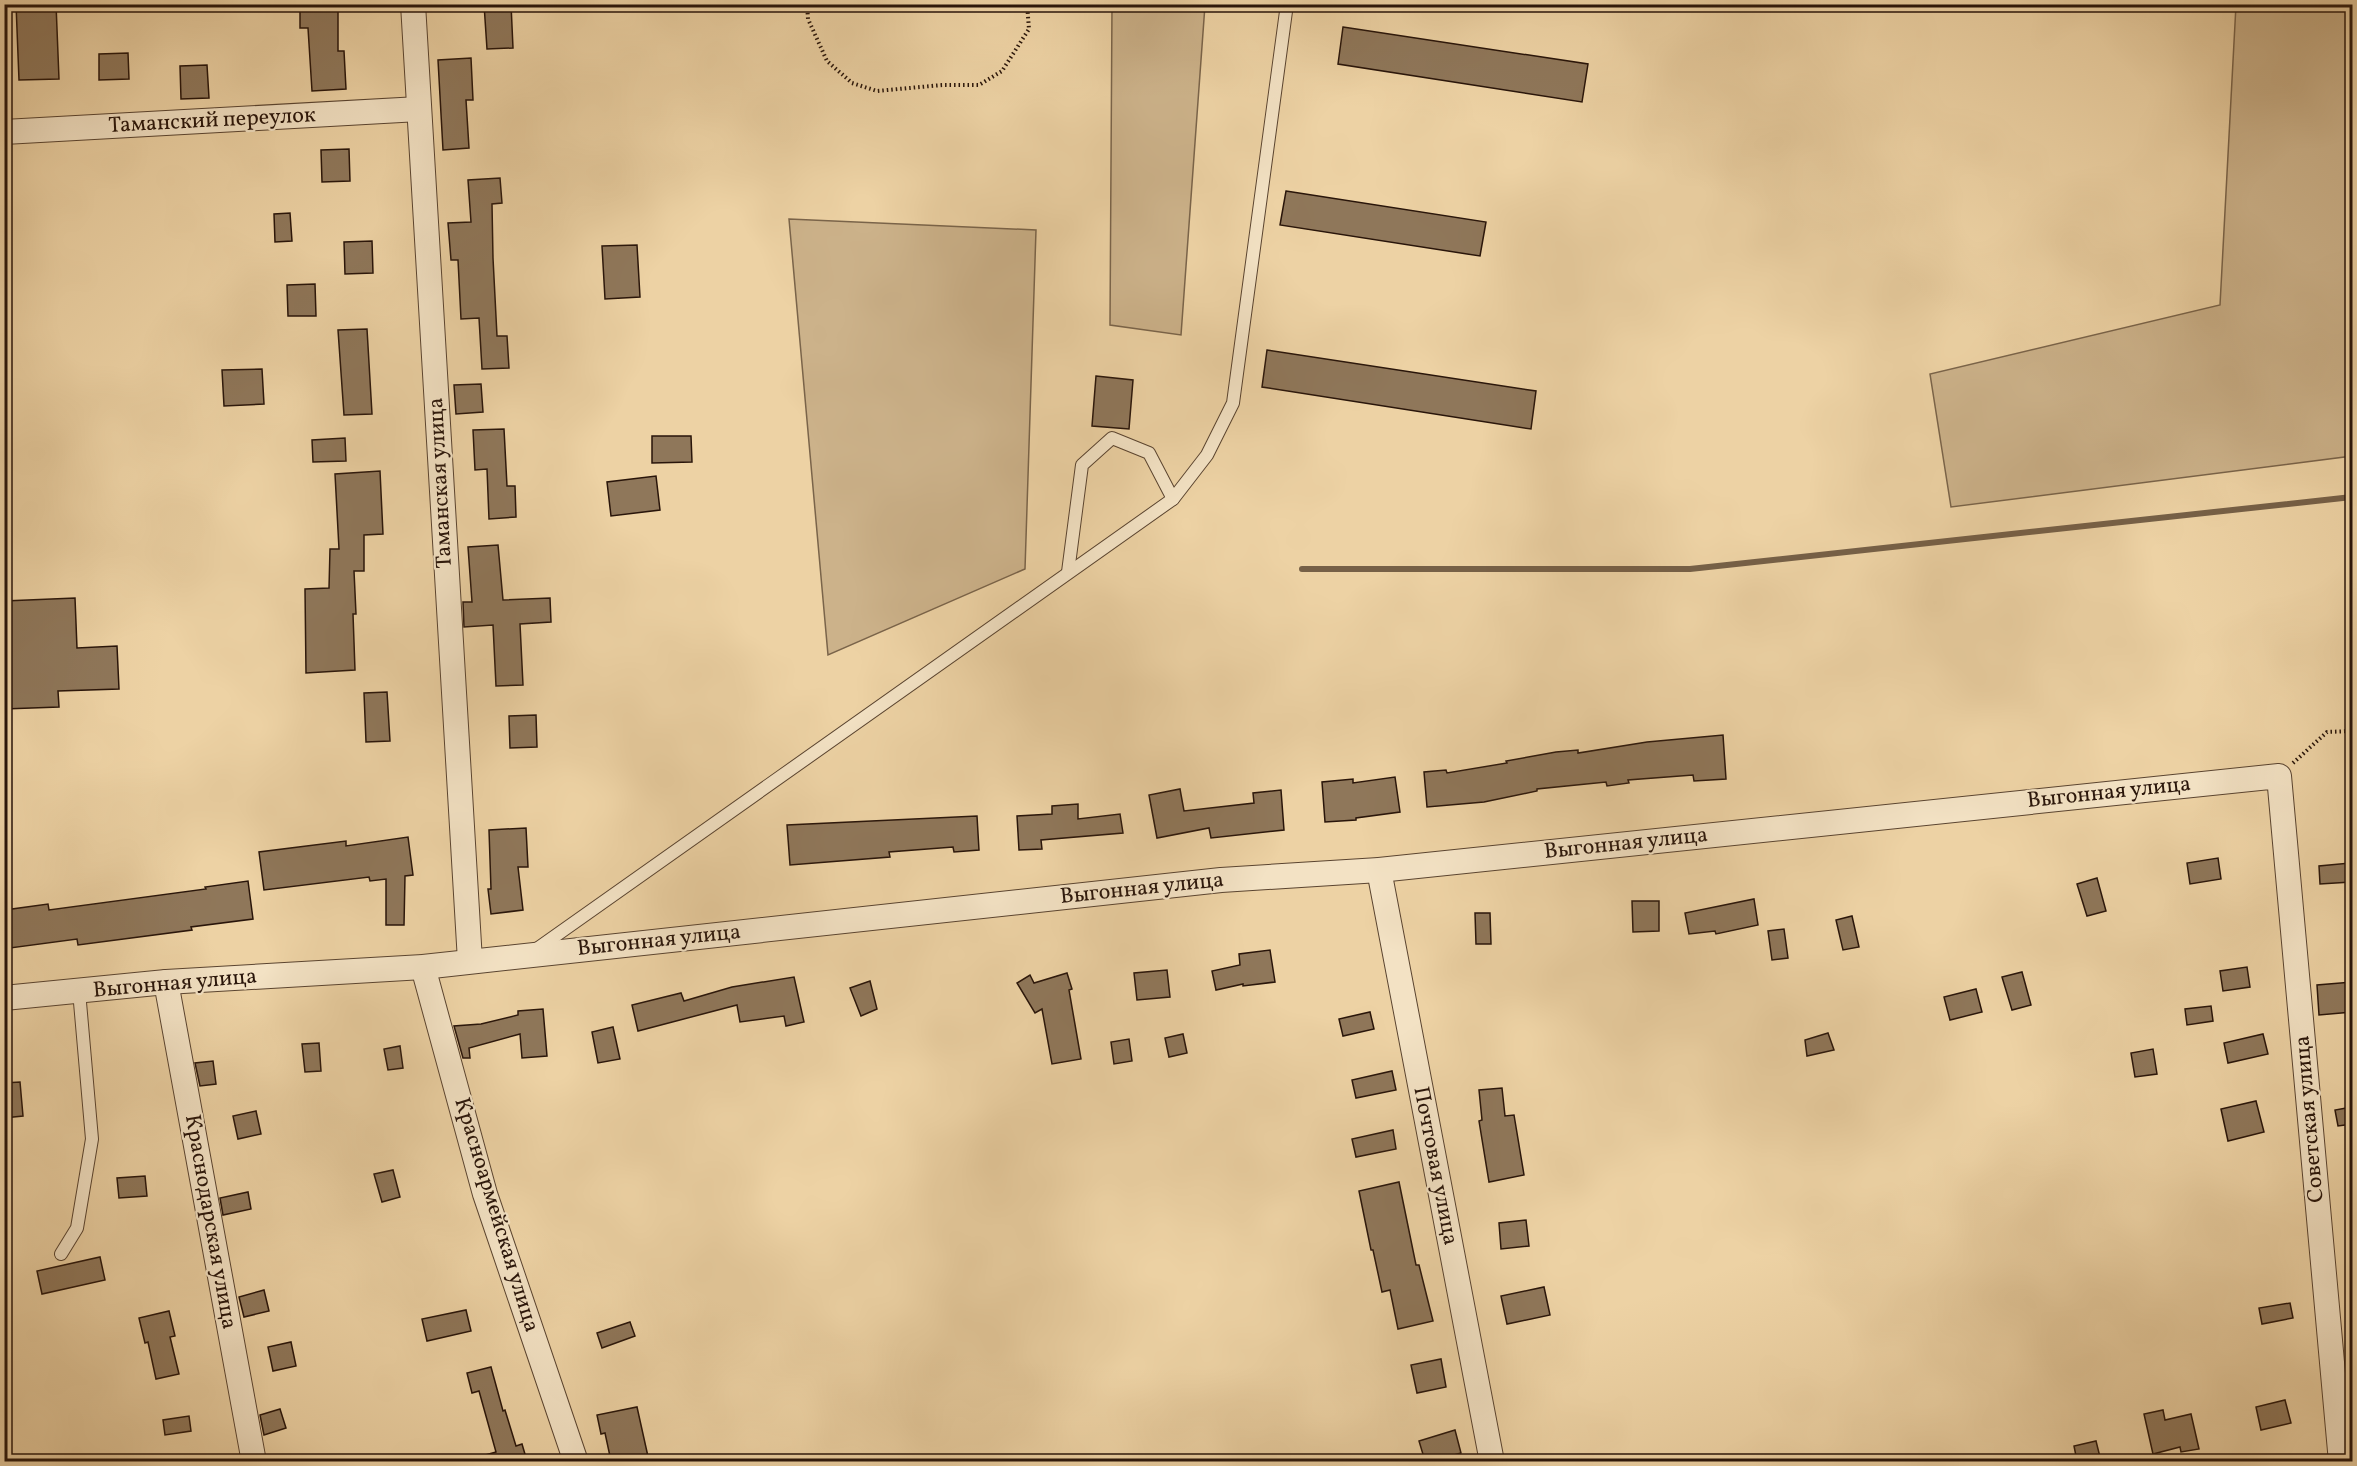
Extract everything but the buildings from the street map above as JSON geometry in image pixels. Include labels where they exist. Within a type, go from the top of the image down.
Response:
[{"type":"street","name":"Таманская улица","points":[[412,4],[470,961]]},
{"type":"street","name":"Таманский переулок","points":[[4,132],[419,109]]},
{"type":"street","name":"Выгонная улица","points":[[4,998],[166,982],[423,967],[1221,880],[1379,870],[2279,776]]},
{"type":"street","name":"Советская улица","points":[[2279,776],[2341,1461]]},
{"type":"street","name":"Почтовая улица","points":[[1379,870],[1492,1461]]},
{"type":"street","name":"Красноармейская улица","points":[[423,967],[485,1194],[576,1461]]},
{"type":"street","name":"Краснодарская улица","points":[[166,982],[254,1461]]},
{"type":"lane","points":[[528,955],[1173,500],[1207,455],[1233,403],[1287,4]]},
{"type":"lane","points":[[1068,572],[1082,465],[1112,438],[1149,453],[1173,500]]},
{"type":"lane","points":[[62,1254],[77,1228],[92,1139],[79,992]]},
{"type":"path","points":[[807,4],[808,19],[827,61],[852,83],[877,91],[942,85],[980,85],[1002,71],[1029,29],[1027,4]]},
{"type":"path","points":[[2279,776],[2327,732],[2352,731]]},
{"type":"shaded area","points":[[1112,5],[1205,5],[1181,335],[1110,325]]},
{"type":"shaded area","points":[[2236,5],[2352,5],[2352,456],[1951,507],[1930,374],[2220,305]]},
{"type":"shaded area","points":[[789,219],[1036,230],[1025,569],[828,655]]},
{"type":"waterway","points":[[1302,569],[1690,569],[2352,497]]}]
